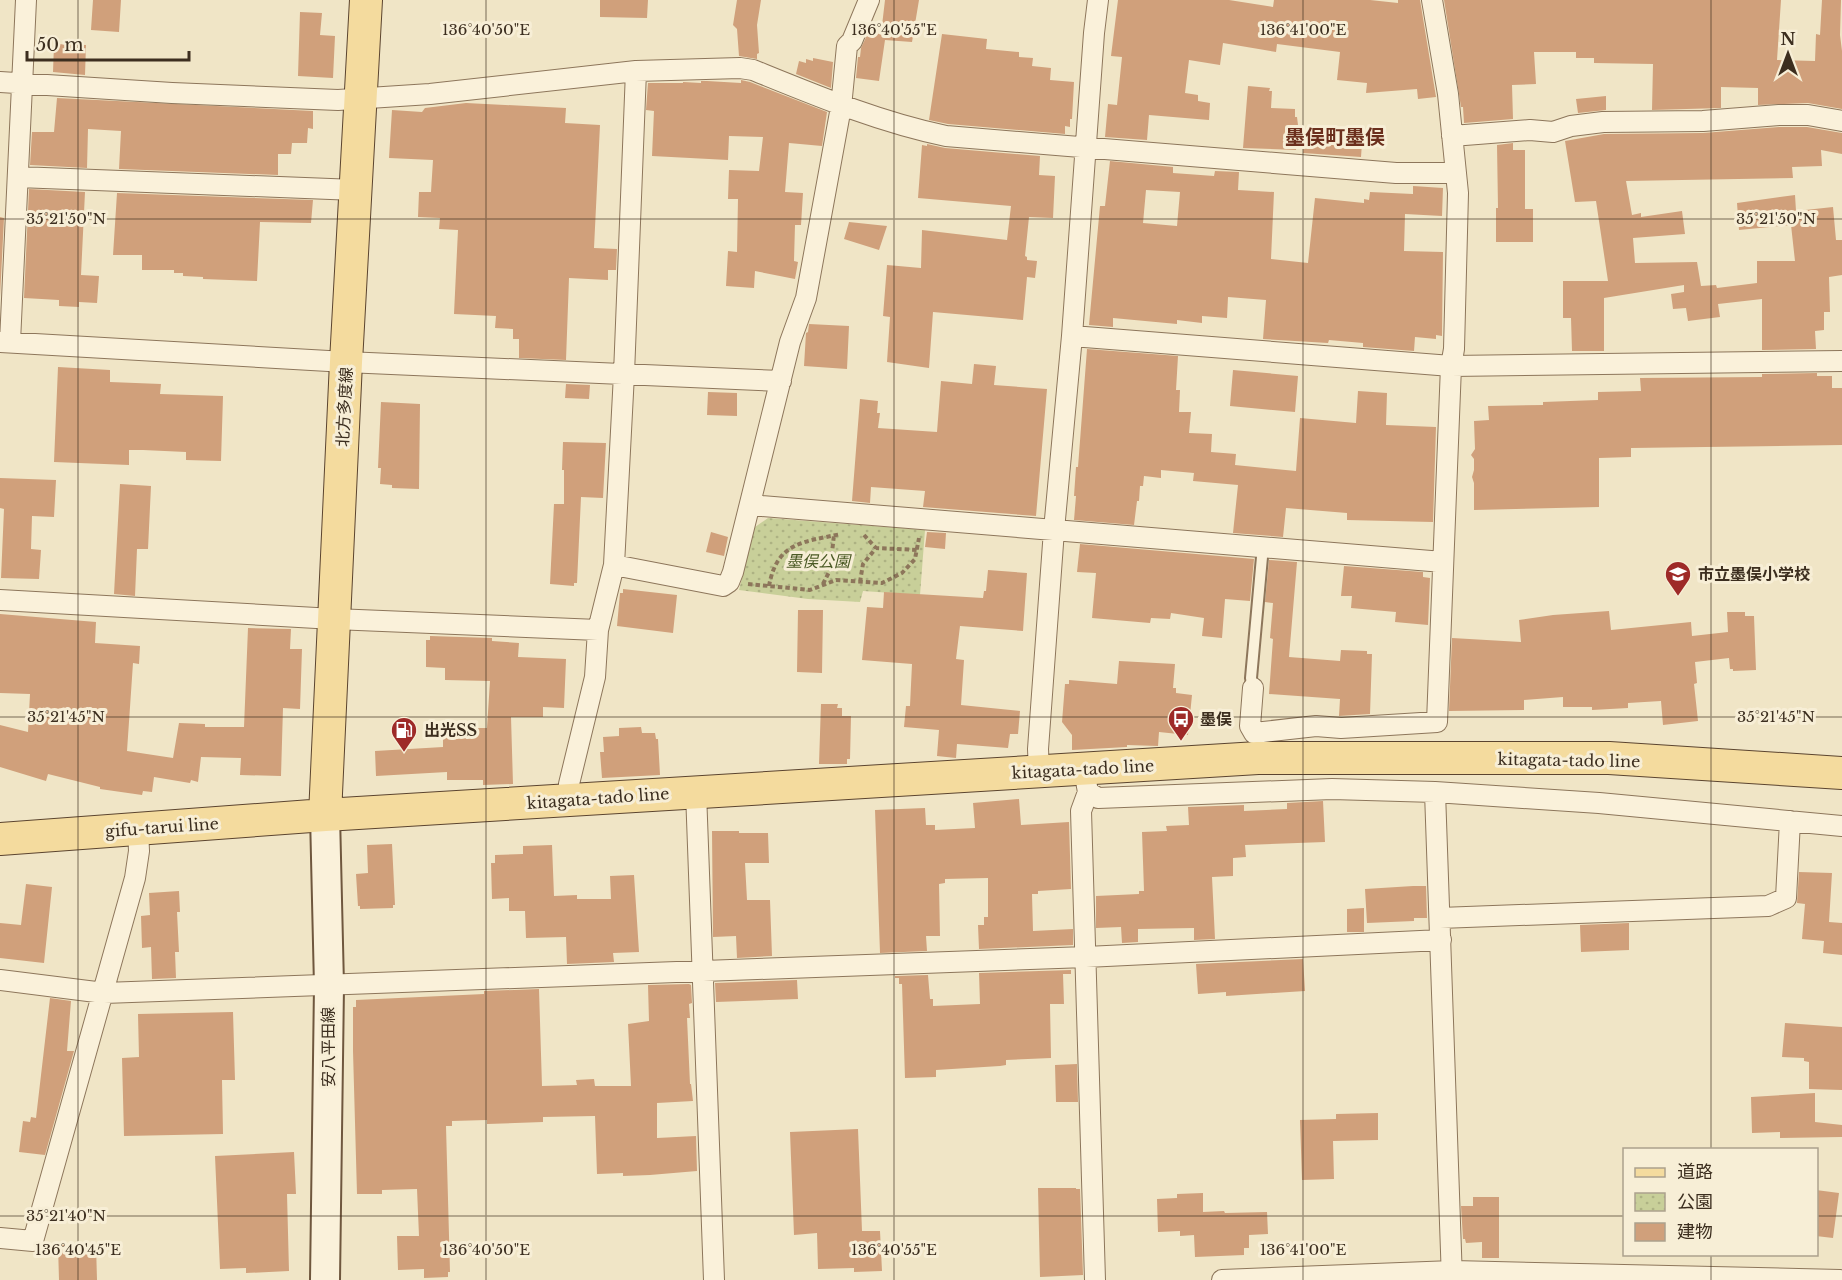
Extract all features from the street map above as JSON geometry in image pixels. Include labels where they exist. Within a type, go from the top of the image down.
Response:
[{"type":"main road","name":"北方多度線","points":[[325,815],[366,0]]},
{"type":"main road","name":"kitagata-tado line","points":[[325,815],[1039,771],[1087,780],[1258,759],[1609,759],[1842,773]]},
{"type":"main road","name":"gifu-tarui line","points":[[0,839],[325,815]]},
{"type":"main road","name":"安八平田線","points":[[325,815],[329,986],[325,1280]]},
{"type":"street","points":[[26,0],[18,177],[8,204],[5,342],[346,362],[781,381]]},
{"type":"street","points":[[614,565],[723,586],[729,582],[734,572],[790,342],[806,298],[841,106],[847,45],[852,41],[869,0]]},
{"type":"street","points":[[1039,771],[1038,749],[1054,530],[1072,336],[1098,0]]},
{"type":"street","points":[[1252,688],[1250,726],[1254,733],[1316,726],[1341,728],[1437,722],[1451,366],[1454,349],[1458,193],[1448,94],[1432,0]]},
{"type":"street","points":[[0,82],[334,100],[430,94],[636,71],[718,68],[753,70],[841,106],[905,127],[946,136],[1396,172],[1455,173]]},
{"type":"street","points":[[568,800],[568,784],[595,677],[598,630],[614,565],[636,71]]},
{"type":"street","points":[[1452,136],[1530,130],[1553,132],[1571,126],[1603,122],[1723,120],[1779,116],[1808,116],[1842,121]]},
{"type":"street","points":[[18,177],[356,190]]},
{"type":"street","points":[[1072,336],[1451,366],[1842,361]]},
{"type":"street","points":[[750,505],[1443,562]]},
{"type":"street","points":[[0,600],[334,619],[598,630]]},
{"type":"street","points":[[1087,780],[1098,798],[1332,789],[1435,792],[1611,804],[1842,826]]},
{"type":"street","points":[[1087,780],[1081,810],[1095,1280]]},
{"type":"street","points":[[696,792],[714,1280]]},
{"type":"street","points":[[1435,792],[1452,1276]]},
{"type":"street","points":[[1440,918],[1768,906],[1786,898],[1790,821]]},
{"type":"street","points":[[0,1238],[33,1241],[135,878],[139,851],[138,829]]},
{"type":"street","points":[[0,980],[104,993],[1086,957],[1441,940]]},
{"type":"street","points":[[1222,1280],[1452,1276],[1840,1280],[1842,1264]]},
{"type":"lane","points":[[1252,688],[1263,546]]},
{"type":"path","points":[[729,582],[810,590],[836,580],[882,583],[902,573],[915,559],[918,550],[920,519]]},
{"type":"path","points":[[858,531],[867,536],[876,548]]},
{"type":"path","points":[[769,586],[776,561],[788,549],[806,540],[848,532]]},
{"type":"path","points":[[823,585],[830,570],[834,535]]},
{"type":"path","points":[[876,548],[918,550]]},
{"type":"path","points":[[860,582],[863,564],[876,548]]},
{"type":"green space","name":"墨俣公園","points":[[768,518],[925,530],[920,595],[863,591],[860,602],[808,599],[739,590],[755,527]]},
{"type":"building","points":[[93,0],[121,0],[119,32],[91,30]]},
{"type":"building","points":[[600,0],[648,0],[647,18],[600,17]]},
{"type":"building","points":[[737,0],[761,0],[757,25],[759,53],[757,59],[739,56],[737,29],[733,25]]},
{"type":"building","points":[[885,0],[919,0],[912,42],[885,40],[879,81],[856,78],[858,57],[860,57],[861,48],[868,33],[881,34]]},
{"type":"building","points":[[1118,0],[1229,0],[1273,7],[1274,0],[1370,0],[1398,3],[1398,0],[1420,0],[1436,97],[1418,99],[1417,89],[1366,93],[1367,83],[1337,80],[1340,52],[1277,44],[1276,52],[1223,43],[1220,65],[1189,60],[1185,93],[1198,95],[1198,101],[1210,103],[1209,120],[1149,115],[1147,140],[1105,137],[1108,104],[1117,105],[1122,57],[1111,56]]},
{"type":"building","points":[[1444,0],[1781,0],[1777,60],[1815,61],[1816,34],[1820,35],[1822,0],[1841,0],[1842,109],[1808,103],[1758,105],[1758,88],[1721,87],[1721,108],[1652,110],[1653,64],[1594,63],[1594,58],[1576,58],[1576,52],[1534,52],[1536,84],[1512,85],[1513,119],[1464,123]]},
{"type":"building","points":[[300,12],[322,13],[320,35],[335,36],[333,78],[298,76]]},
{"type":"building","points":[[942,34],[987,39],[986,49],[1019,52],[1019,57],[1033,58],[1032,66],[1051,68],[1050,80],[1074,82],[1072,119],[1070,119],[1070,127],[1065,126],[1065,134],[948,124],[929,120]]},
{"type":"building","points":[[54,44],[86,45],[85,75],[53,72]]},
{"type":"building","points":[[813,58],[833,62],[831,88],[796,74],[799,61],[806,63],[806,59],[813,61]]},
{"type":"building","points":[[741,80],[827,112],[822,146],[789,143],[785,192],[803,193],[801,225],[795,225],[794,261],[798,262],[795,279],[755,271],[754,288],[726,286],[728,251],[737,252],[738,199],[728,199],[729,170],[759,171],[763,137],[729,136],[728,160],[652,156],[654,111],[646,110],[648,83],[707,81],[741,83]]},
{"type":"building","points":[[1248,86],[1270,88],[1269,91],[1272,91],[1271,108],[1295,109],[1298,125],[1296,150],[1243,148]]},
{"type":"building","points":[[1606,96],[1606,110],[1578,113],[1576,99]]},
{"type":"building","points":[[57,98],[313,111],[313,129],[308,128],[307,143],[292,143],[291,154],[278,154],[278,175],[119,169],[121,131],[88,129],[87,168],[30,165],[32,132],[54,132]]},
{"type":"building","points":[[466,103],[566,108],[565,123],[600,125],[594,248],[617,249],[616,270],[608,270],[608,280],[569,278],[566,360],[519,358],[519,339],[513,339],[513,329],[495,328],[496,316],[454,314],[458,230],[439,229],[440,218],[418,217],[419,192],[431,192],[433,160],[389,158],[392,110],[422,112],[425,108]]},
{"type":"building","points":[[1807,127],[1842,133],[1842,154],[1821,150],[1822,166],[1792,167],[1793,178],[1626,181],[1632,215],[1641,213],[1641,217],[1682,211],[1685,234],[1633,238],[1635,263],[1697,262],[1701,286],[1716,285],[1717,288],[1757,283],[1757,261],[1795,261],[1791,225],[1739,230],[1737,203],[1795,195],[1796,211],[1833,207],[1836,240],[1842,240],[1842,275],[1829,277],[1830,312],[1824,312],[1824,330],[1815,331],[1816,349],[1762,350],[1762,299],[1718,304],[1720,317],[1688,321],[1686,308],[1673,309],[1671,294],[1684,292],[1684,285],[1604,298],[1604,351],[1572,351],[1571,318],[1563,318],[1563,281],[1608,281],[1596,201],[1575,202],[1565,141],[1604,134],[1703,133]]},
{"type":"building","points":[[1304,137],[1362,143],[1361,157],[1303,153]]},
{"type":"building","points":[[1513,143],[1513,150],[1525,150],[1525,209],[1533,209],[1533,242],[1496,242],[1497,145]]},
{"type":"building","points":[[927,144],[945,148],[1040,156],[1039,175],[1055,176],[1053,218],[1029,217],[1025,256],[1027,260],[1037,261],[1035,278],[1027,277],[1023,320],[933,312],[929,368],[887,362],[890,317],[883,316],[887,265],[921,268],[922,230],[1007,240],[1011,206],[918,198],[922,145],[927,146]]},
{"type":"building","points":[[1110,161],[1173,167],[1173,173],[1214,176],[1215,171],[1239,172],[1238,190],[1274,192],[1271,259],[1308,263],[1315,198],[1364,203],[1364,199],[1369,200],[1370,192],[1413,194],[1413,186],[1443,188],[1442,216],[1405,214],[1404,251],[1443,252],[1442,336],[1436,335],[1436,339],[1415,337],[1414,351],[1363,347],[1363,343],[1329,340],[1328,343],[1263,339],[1266,300],[1228,297],[1227,318],[1202,316],[1202,323],[1177,320],[1177,324],[1113,318],[1113,327],[1089,325],[1100,206],[1105,206]],"holes":[[[1146,190],[1180,192],[1177,226],[1143,223]]]},
{"type":"building","points":[[29,189],[85,192],[81,275],[99,276],[97,303],[79,302],[79,307],[59,306],[59,300],[24,298]]},
{"type":"building","points":[[117,193],[313,200],[311,223],[260,222],[257,281],[203,279],[203,277],[183,276],[183,273],[174,273],[174,270],[142,270],[142,255],[113,255]]},
{"type":"building","points":[[0,217],[4,218],[0,297]]},
{"type":"building","points":[[849,222],[887,226],[879,250],[844,239]]},
{"type":"building","points":[[809,324],[849,326],[847,369],[804,366],[806,333]]},
{"type":"building","points":[[1087,349],[1178,356],[1176,390],[1180,390],[1179,412],[1191,412],[1189,433],[1212,434],[1211,452],[1236,454],[1235,465],[1296,471],[1300,418],[1356,423],[1358,391],[1387,393],[1386,425],[1436,427],[1433,522],[1347,520],[1347,513],[1286,508],[1283,537],[1233,533],[1238,485],[1193,481],[1194,473],[1161,470],[1161,478],[1144,476],[1143,486],[1140,486],[1134,525],[1074,520],[1076,467],[1078,467]]},
{"type":"building","points":[[974,364],[996,366],[994,385],[1047,389],[1036,516],[923,507],[925,491],[871,487],[870,503],[852,501],[860,399],[878,401],[877,413],[880,413],[878,428],[937,432],[941,381],[972,384]]},
{"type":"building","points":[[58,367],[110,370],[110,382],[161,384],[160,394],[223,396],[221,461],[186,460],[186,452],[129,450],[129,465],[54,462]]},
{"type":"building","points":[[1233,370],[1298,376],[1295,412],[1230,406]]},
{"type":"building","points":[[1817,373],[1817,376],[1832,376],[1832,388],[1842,388],[1842,445],[1631,448],[1631,457],[1599,458],[1599,507],[1474,510],[1472,477],[1474,459],[1471,455],[1475,449],[1474,421],[1489,420],[1488,406],[1543,405],[1543,402],[1598,400],[1598,392],[1641,391],[1640,378],[1762,377],[1762,374]]},
{"type":"building","points":[[566,384],[590,385],[589,399],[565,398]]},
{"type":"building","points":[[708,392],[737,393],[737,416],[707,415]]},
{"type":"building","points":[[381,402],[420,404],[419,489],[392,488],[392,485],[380,484],[381,468],[378,468]]},
{"type":"building","points":[[563,442],[606,443],[603,498],[581,497],[577,583],[574,583],[574,586],[550,584],[554,504],[564,504]]},
{"type":"building","points":[[0,478],[56,480],[54,517],[32,516],[31,549],[41,550],[39,579],[1,578],[4,509],[0,508]]},
{"type":"building","points":[[120,484],[151,486],[148,549],[137,549],[135,596],[114,594]]},
{"type":"building","points":[[711,532],[728,537],[724,556],[706,552]]},
{"type":"building","points":[[927,532],[946,533],[945,549],[925,547]]},
{"type":"building","points":[[1080,544],[1254,559],[1250,601],[1225,599],[1222,638],[1202,636],[1204,618],[1171,613],[1170,619],[1151,618],[1150,623],[1092,618],[1096,573],[1077,572]]},
{"type":"building","points":[[1269,560],[1297,562],[1289,657],[1340,661],[1341,650],[1367,651],[1367,654],[1372,654],[1370,714],[1339,716],[1340,699],[1269,694],[1273,603],[1265,602]]},
{"type":"building","points":[[1344,566],[1423,572],[1423,577],[1430,578],[1428,625],[1395,622],[1396,612],[1351,608],[1352,596],[1341,596]]},
{"type":"building","points":[[988,570],[1027,573],[1023,631],[960,626],[956,659],[964,660],[961,705],[1020,711],[1018,734],[1010,734],[1008,748],[957,744],[956,758],[937,756],[939,730],[904,727],[906,706],[910,706],[912,664],[862,660],[867,607],[883,608],[884,592],[983,598]]},
{"type":"building","points":[[623,589],[677,595],[673,633],[617,626],[620,593],[623,593]]},
{"type":"building","points":[[798,610],[823,610],[822,673],[797,672]]},
{"type":"building","points":[[1609,611],[1611,630],[1691,622],[1692,636],[1728,632],[1727,612],[1745,612],[1745,616],[1754,616],[1756,670],[1733,671],[1730,669],[1729,658],[1695,662],[1697,683],[1694,684],[1698,721],[1663,725],[1661,701],[1628,703],[1628,708],[1592,710],[1592,707],[1563,707],[1563,697],[1524,700],[1524,710],[1449,711],[1452,638],[1521,642],[1519,620]]},
{"type":"building","points":[[0,614],[96,622],[95,643],[140,646],[139,664],[133,663],[127,751],[173,758],[179,723],[205,724],[205,727],[244,727],[248,628],[291,629],[290,649],[302,649],[300,709],[283,708],[281,776],[240,775],[241,758],[201,757],[198,782],[191,780],[190,783],[154,777],[152,792],[143,791],[142,795],[100,789],[100,787],[48,774],[46,781],[0,767],[0,725],[28,732],[30,694],[0,693]]},
{"type":"building","points":[[430,636],[492,638],[492,641],[519,643],[518,657],[566,659],[564,708],[543,707],[543,717],[511,717],[513,784],[483,785],[483,780],[447,780],[447,772],[376,776],[375,751],[443,747],[443,728],[487,728],[490,681],[445,680],[445,668],[426,667],[426,640],[430,640]]},
{"type":"building","points":[[1119,661],[1175,664],[1173,688],[1176,688],[1176,693],[1192,695],[1188,735],[1159,732],[1158,746],[1127,745],[1127,747],[1072,750],[1072,735],[1062,722],[1065,684],[1069,684],[1069,680],[1117,684]]},
{"type":"building","points":[[821,704],[838,704],[837,708],[842,708],[842,716],[851,716],[850,759],[847,759],[847,764],[819,764]]},
{"type":"building","points":[[641,727],[642,733],[655,733],[658,739],[660,775],[602,778],[600,752],[604,752],[603,737],[619,736],[619,728]]},
{"type":"building","points":[[1019,799],[1021,825],[1069,822],[1071,889],[1038,891],[1038,894],[1032,894],[1033,931],[1073,929],[1073,945],[979,949],[978,925],[984,925],[984,917],[988,917],[988,878],[945,879],[945,883],[939,884],[940,936],[926,936],[927,951],[880,953],[875,810],[925,808],[926,825],[935,825],[935,830],[975,828],[973,803]]},
{"type":"building","points":[[1323,801],[1325,842],[1245,845],[1246,857],[1233,858],[1233,876],[1212,877],[1215,939],[1194,940],[1194,928],[1138,929],[1138,942],[1122,943],[1121,927],[1096,928],[1096,896],[1139,894],[1139,891],[1144,891],[1142,832],[1167,831],[1166,826],[1189,825],[1188,807],[1244,805],[1244,811],[1287,809],[1287,803]]},
{"type":"building","points":[[712,831],[768,833],[769,863],[745,863],[747,900],[770,900],[772,956],[737,958],[736,936],[713,937]]},
{"type":"building","points":[[392,844],[395,905],[393,908],[360,909],[356,874],[368,873],[367,845]]},
{"type":"building","points":[[552,845],[554,896],[577,895],[577,899],[611,899],[610,876],[634,875],[639,952],[613,953],[614,962],[567,964],[566,937],[526,938],[525,911],[509,911],[509,898],[492,899],[491,863],[495,863],[495,855],[523,854],[523,846]]},
{"type":"building","points":[[1799,872],[1832,873],[1829,922],[1842,923],[1842,955],[1823,953],[1824,941],[1802,939],[1805,904],[1797,903]]},
{"type":"building","points":[[26,884],[52,887],[44,963],[0,958],[0,923],[21,925]]},
{"type":"building","points":[[1426,886],[1427,918],[1414,918],[1414,921],[1367,923],[1365,889]]},
{"type":"building","points":[[179,891],[180,912],[177,912],[179,952],[175,952],[176,978],[152,979],[151,947],[142,948],[141,916],[150,915],[149,893]]},
{"type":"building","points":[[1364,908],[1364,932],[1347,932],[1347,909]]},
{"type":"building","points":[[1629,923],[1629,950],[1581,952],[1580,925]]},
{"type":"building","points":[[1303,959],[1305,991],[1226,996],[1226,992],[1198,994],[1196,964]]},
{"type":"building","points":[[1071,970],[1071,974],[1063,974],[1064,1004],[1050,1004],[1051,1058],[1006,1060],[1006,1065],[936,1070],[936,1077],[905,1078],[902,984],[899,984],[899,978],[895,976],[928,975],[930,999],[933,999],[933,1006],[980,1004],[979,973]]},
{"type":"building","points":[[797,980],[798,999],[716,1002],[715,983]]},
{"type":"building","points":[[648,985],[691,985],[692,1003],[689,1004],[690,1018],[687,1018],[693,1101],[657,1103],[657,1138],[696,1136],[697,1171],[623,1176],[623,1173],[597,1174],[595,1116],[543,1117],[543,1122],[487,1124],[487,1120],[452,1121],[452,1126],[446,1126],[450,1272],[448,1272],[448,1277],[424,1278],[424,1269],[398,1270],[397,1236],[419,1236],[417,1189],[382,1190],[382,1194],[357,1194],[353,1051],[353,1007],[356,1007],[356,1000],[539,989],[542,1086],[577,1085],[576,1080],[594,1079],[595,1086],[631,1086],[628,1024],[649,1021]]},
{"type":"building","points":[[50,998],[71,1001],[67,1051],[74,1051],[45,1155],[19,1152],[23,1121],[30,1122],[31,1117],[36,1118]]},
{"type":"building","points":[[233,1012],[235,1080],[222,1080],[223,1134],[124,1136],[122,1058],[139,1057],[138,1014]]},
{"type":"building","points":[[1785,1023],[1842,1027],[1842,1090],[1809,1089],[1809,1062],[1804,1061],[1804,1058],[1782,1057]]},
{"type":"building","points":[[1077,1064],[1078,1102],[1056,1102],[1055,1065]]},
{"type":"building","points":[[1815,1093],[1815,1122],[1842,1125],[1842,1137],[1780,1138],[1780,1132],[1752,1133],[1751,1097]]},
{"type":"building","points":[[1378,1113],[1378,1140],[1333,1141],[1334,1179],[1302,1180],[1300,1120],[1336,1119],[1336,1114]]},
{"type":"building","points":[[858,1129],[862,1231],[880,1231],[882,1271],[854,1272],[854,1268],[818,1269],[817,1233],[794,1235],[790,1132]]},
{"type":"building","points":[[294,1152],[296,1194],[287,1194],[289,1271],[246,1273],[246,1268],[220,1269],[215,1156]]},
{"type":"building","points":[[1038,1188],[1080,1189],[1083,1275],[1040,1277]]},
{"type":"building","points":[[1818,1190],[1839,1193],[1833,1238],[1818,1236]]},
{"type":"building","points":[[1203,1193],[1203,1212],[1267,1212],[1268,1234],[1249,1235],[1249,1248],[1244,1248],[1244,1255],[1195,1257],[1194,1235],[1180,1236],[1180,1231],[1158,1232],[1157,1199],[1177,1198],[1177,1194]]},
{"type":"building","points":[[1473,1197],[1499,1197],[1499,1258],[1482,1258],[1482,1242],[1466,1243],[1463,1239],[1461,1206],[1473,1206]]},
{"type":"building","points":[[96,1244],[97,1280],[59,1280],[58,1245]]},
{"type":"place","name":"市立墨俣小学校","points":[[1678,597]]},
{"type":"place","name":"墨俣","points":[[1181,742]]},
{"type":"place","name":"出光SS","points":[[404,753]]},
{"type":"district","name":"墨俣町墨俣","points":[[1335,137]]}]
